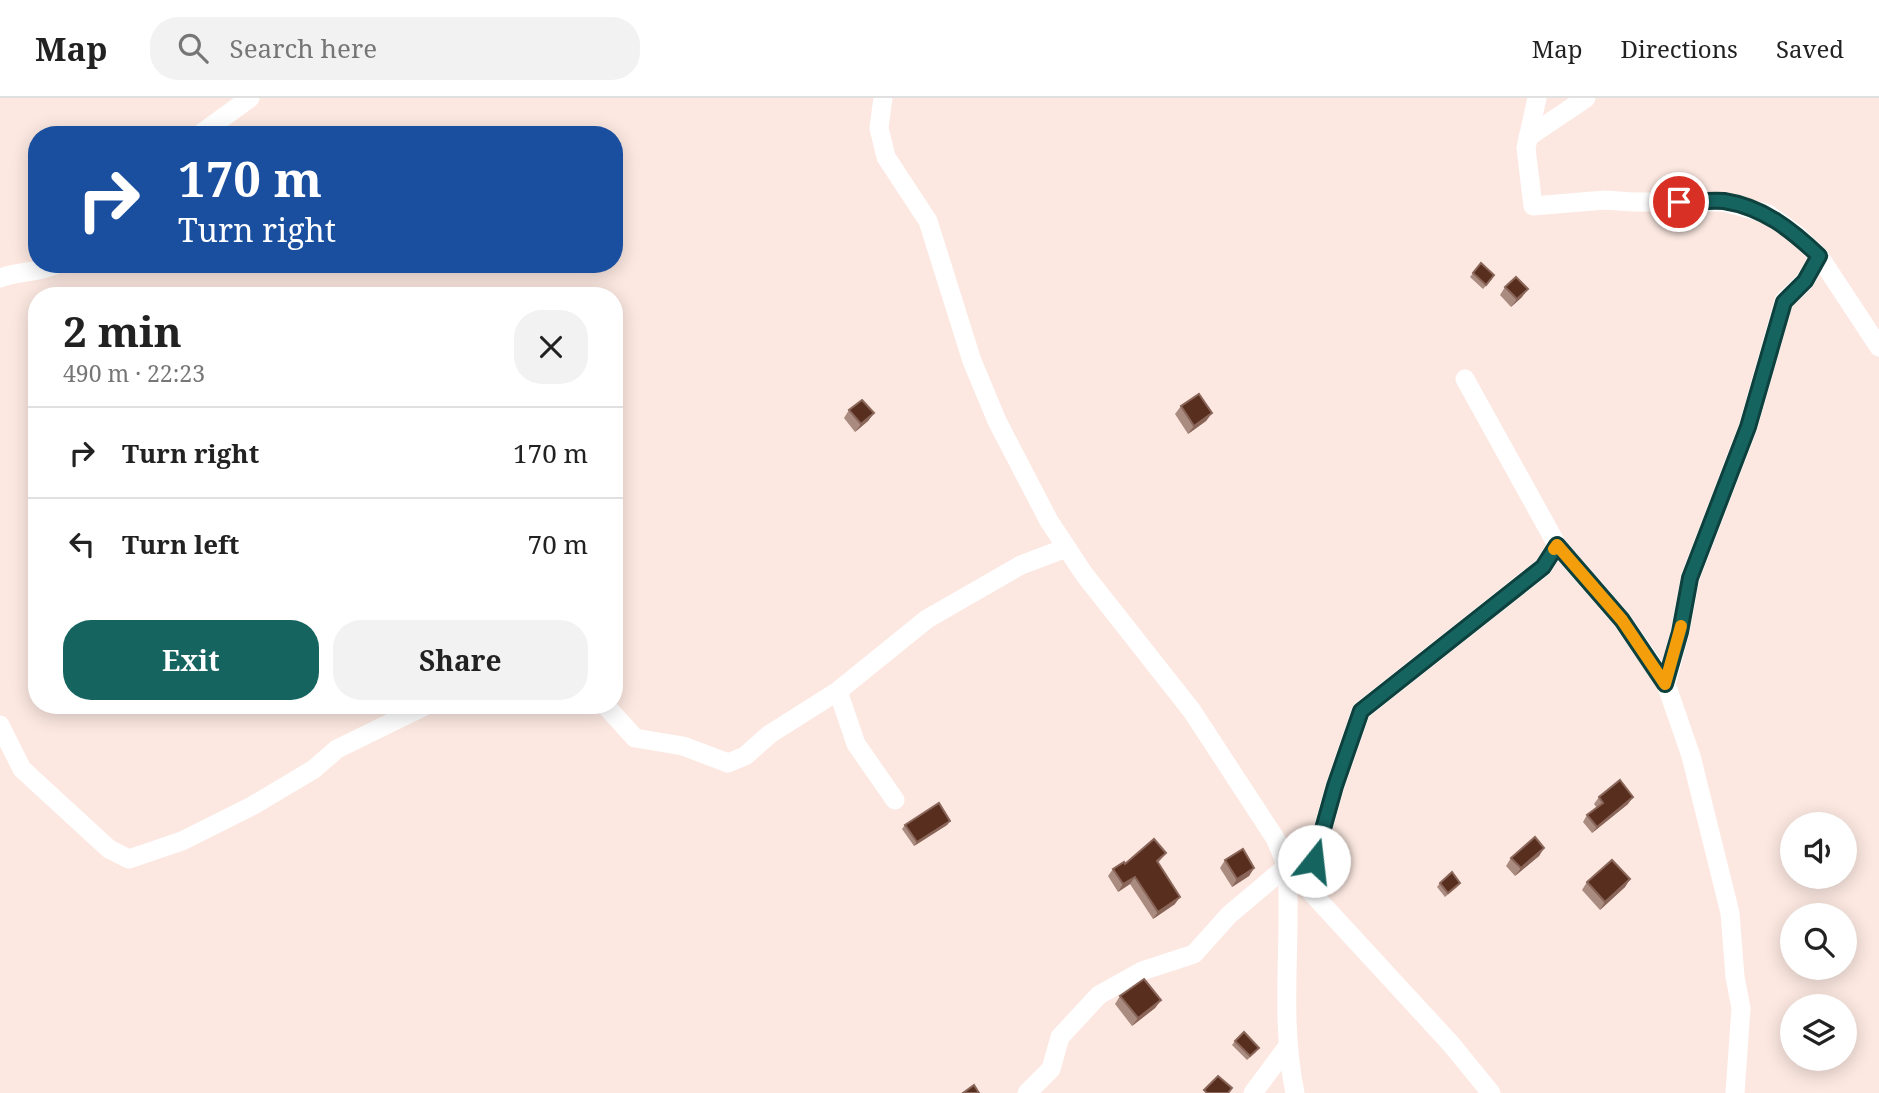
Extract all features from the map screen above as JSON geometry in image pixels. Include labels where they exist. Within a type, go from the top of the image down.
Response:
[{"type":"street","points":[[211,126],[250,98]]},
{"type":"street","points":[[883,98],[879,128],[886,157],[928,221],[972,361],[997,421],[1048,521],[1192,711],[1275,838],[1287,866],[1289,899],[1285,1001],[1295,1093]]},
{"type":"street","points":[[1537,98],[1526,148],[1533,206],[1605,200],[1724,201],[1768,214],[1796,234],[1819,256],[1879,347]]},
{"type":"street","points":[[1528,137],[1586,98]]},
{"type":"street","points":[[1665,684],[1680,632],[1690,578],[1748,427],[1784,302],[1805,281],[1819,256]]},
{"type":"street","points":[[0,278],[28,272]]},
{"type":"street","points":[[1465,379],[1557,545],[1622,620],[1665,684],[1691,756],[1730,913],[1735,977],[1741,1008],[1735,1093]]},
{"type":"street","points":[[1307,886],[1335,786],[1361,711],[1543,567],[1557,545]]},
{"type":"street","points":[[613,714],[635,738],[683,746],[728,763],[745,756],[770,734],[838,691],[927,619],[1021,565],[1066,548]]},
{"type":"street","points":[[838,691],[856,744],[895,800]]},
{"type":"street","points":[[0,725],[22,769],[109,849],[129,859],[182,842],[252,806],[314,768],[337,749],[409,714]]},
{"type":"street","points":[[1287,866],[1451,1044],[1491,1093]]},
{"type":"street","points":[[1027,1093],[1051,1069],[1060,1037],[1099,995],[1142,971],[1194,954],[1229,915],[1287,866]]},
{"type":"street","points":[[1253,1093],[1288,1046]]},
{"type":"building","points":[[1481,263],[1494,275],[1486,285],[1473,273]]},
{"type":"building","points":[[1516,277],[1528,289],[1517,299],[1505,287]]},
{"type":"building","points":[[1199,394],[1212,413],[1194,426],[1181,406]]},
{"type":"building","points":[[862,400],[874,413],[861,424],[849,410]]},
{"type":"building","points":[[1620,780],[1633,797],[1597,827],[1587,815],[1603,803],[1599,797]]},
{"type":"building","points":[[939,803],[950,821],[917,842],[905,825]]},
{"type":"building","points":[[1535,837],[1544,848],[1521,868],[1511,858]]},
{"type":"building","points":[[1154,839],[1166,853],[1157,861],[1180,897],[1158,912],[1135,877],[1123,884],[1113,869],[1124,862],[1125,864]]},
{"type":"building","points":[[1243,849],[1254,868],[1237,879],[1225,860]]},
{"type":"building","points":[[1612,860],[1630,879],[1605,902],[1587,882]]},
{"type":"building","points":[[1452,872],[1460,883],[1448,893],[1440,883]]},
{"type":"building","points":[[1144,979],[1161,1000],[1138,1018],[1120,996]]},
{"type":"building","points":[[1244,1032],[1259,1048],[1250,1056],[1235,1041]]},
{"type":"building","points":[[1218,1076],[1232,1088],[1228,1093],[1207,1093],[1204,1090]]},
{"type":"building","points":[[974,1085],[979,1093],[963,1093]]},
{"type":"slow traffic","points":[[1554,549],[1557,545],[1622,620],[1665,684],[1681,626]]},
{"type":"route","points":[[1314,861],[1335,786],[1361,711],[1543,567],[1557,545],[1622,620],[1665,684],[1680,632],[1690,578],[1748,427],[1784,302],[1805,281],[1819,256],[1796,234],[1768,214],[1724,201],[1679,202]]}]
